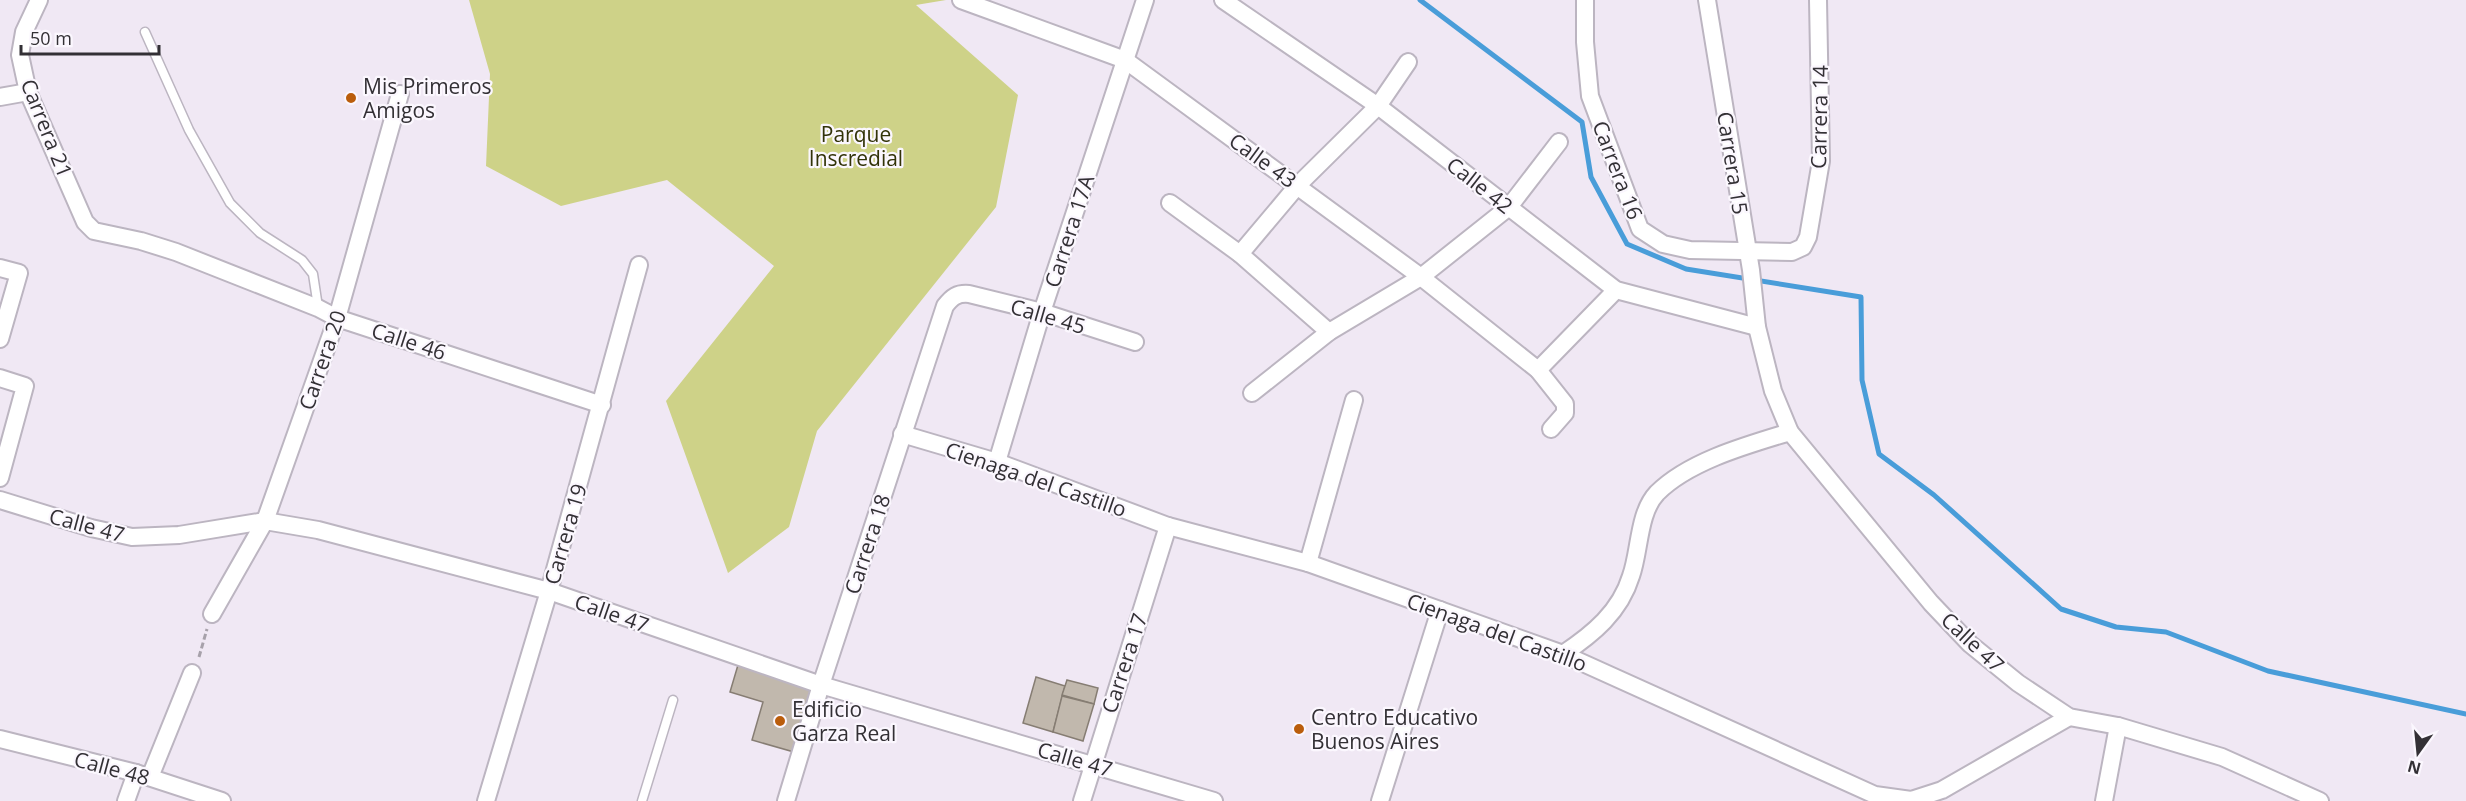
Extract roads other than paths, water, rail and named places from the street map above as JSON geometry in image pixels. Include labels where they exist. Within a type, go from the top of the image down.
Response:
[{"type":"street","name":"Carrera 21","points":[[39,0],[24,32],[20,55],[28,92],[85,222]]},
{"type":"street","name":"Calle 43","points":[[961,0],[1125,60],[1298,185],[1421,277],[1538,370],[1565,404],[1564,413],[1551,429]]},
{"type":"street","name":"Carrera 17A","points":[[997,462],[1042,312],[1145,0]]},
{"type":"street","name":"Calle 42","points":[[1223,0],[1378,106],[1616,290],[1757,327]]},
{"type":"street","name":"Carrera 16","points":[[1585,0],[1585,42],[1590,96],[1640,229],[1663,244],[1690,250],[1748,252]]},
{"type":"street","name":"Carrera 15","points":[[1707,0],[1751,270],[1757,327]]},
{"type":"street","name":"Carrera 14","points":[[1748,252],[1792,252],[1803,247],[1808,237],[1821,161],[1818,0]]},
{"type":"street","points":[[1240,254],[1298,185],[1378,106],[1408,62]]},
{"type":"street","points":[[0,97],[28,92]]},
{"type":"street","name":"Carrera 20","points":[[212,614],[265,521],[337,318],[400,94]]},
{"type":"street","points":[[1252,393],[1329,332],[1421,277],[1509,207],[1559,142]]},
{"type":"street","points":[[1170,203],[1240,254],[1329,332]]},
{"type":"street","name":"Calle 46","points":[[85,222],[94,231],[141,241],[176,252],[318,308],[337,318],[602,405]]},
{"type":"street","name":"Carrera 19","points":[[486,801],[549,591],[639,265]]},
{"type":"street","points":[[0,268],[19,273],[0,339]]},
{"type":"street","points":[[1538,370],[1616,290]]},
{"type":"street","name":"Calle 45","points":[[959,293],[1042,312],[1135,342]]},
{"type":"street","name":"Carrera 18","points":[[786,801],[821,685],[945,306],[959,293]]},
{"type":"street","name":"Calle 47","points":[[1757,327],[1773,392],[1790,432],[1931,603],[1970,644],[2018,683],[2069,717],[2118,726],[2222,757],[2320,801]]},
{"type":"street","points":[[0,378],[26,386],[0,478]]},
{"type":"street","points":[[1308,563],[1354,400]]},
{"type":"street","points":[[1563,654],[1596,631],[1623,596],[1631,576],[1643,521],[1656,494],[1686,472],[1721,455],[1790,432]]},
{"type":"street","name":"Cienaga del Castillo","points":[[902,434],[997,462],[1168,526],[1308,563],[1563,654],[1875,795],[1911,800],[1941,790],[2069,717]]},
{"type":"street","name":"Calle 47","points":[[0,500],[91,528],[132,537],[190,534],[265,521],[318,530],[549,591],[821,685],[1214,801]]},
{"type":"street","name":"Carrera 17","points":[[1082,801],[1168,526]]},
{"type":"street","points":[[1380,801],[1440,610]]},
{"type":"street","points":[[126,801],[143,775],[192,673]]},
{"type":"street","points":[[2104,801],[2118,726]]},
{"type":"street","name":"Calle 48","points":[[0,739],[143,775],[222,801]]},
{"type":"lane","points":[[144,32],[189,130],[230,203],[260,233],[302,260],[313,274],[318,308]]},
{"type":"lane","points":[[642,801],[673,700]]},
{"type":"waterway","points":[[1420,0],[1582,122],[1591,177],[1627,244],[1686,269],[1861,297],[1862,380],[1879,454],[1934,495],[2061,609],[2116,627],[2166,632],[2268,671],[2466,714]]},
{"type":"place","name":"Mis Primeros Amigos","points":[[351,98]]},
{"type":"place","name":"Edificio Garza Real","points":[[780,721]]},
{"type":"place","name":"Centro Educativo Buenos Aires","points":[[1299,729]]},
{"type":"park label","name":"Parque Inscredial","points":[[856,146]]}]
